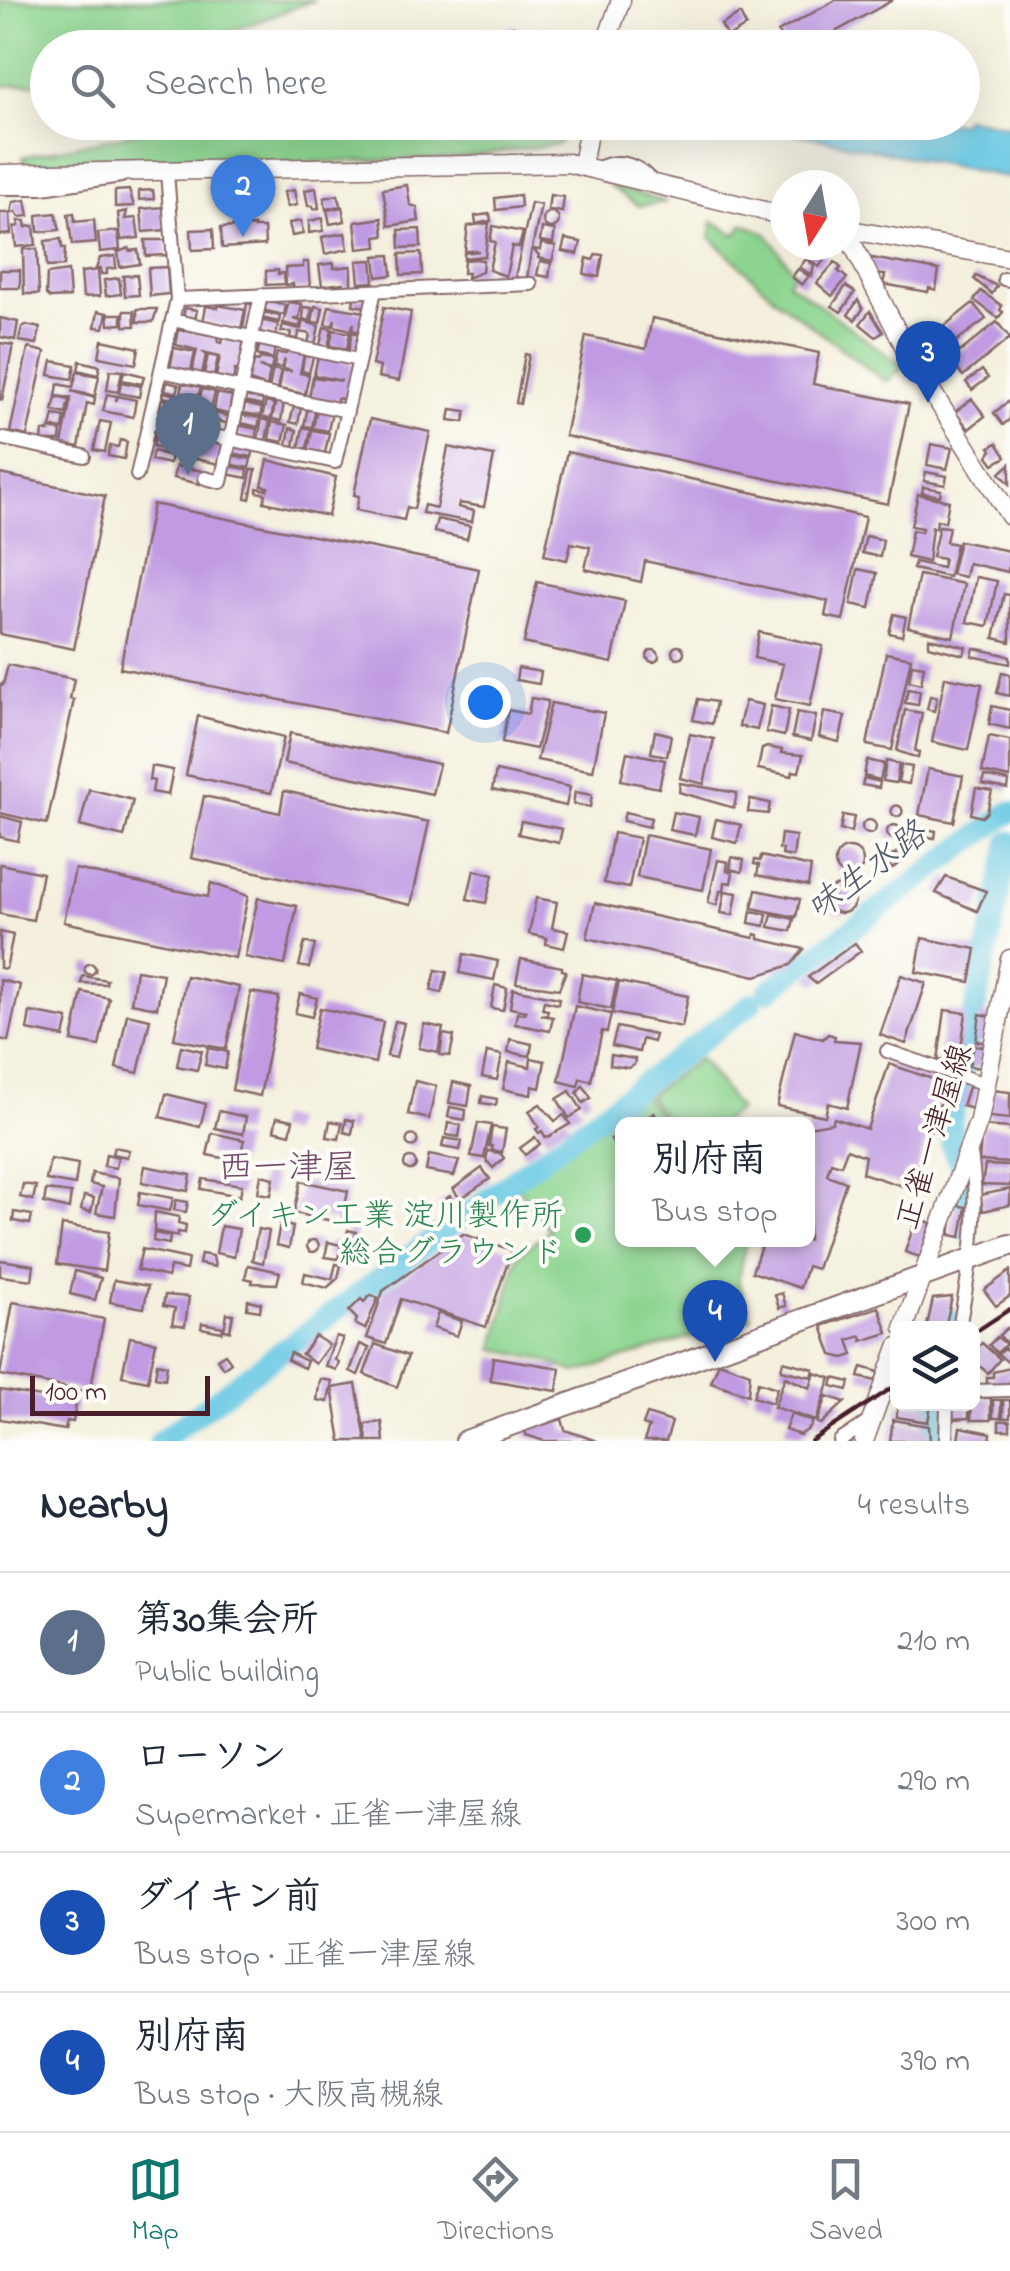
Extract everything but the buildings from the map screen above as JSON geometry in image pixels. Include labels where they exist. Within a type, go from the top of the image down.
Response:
[{"type":"main road","points":[[610,30],[621,0]]},
{"type":"main road","points":[[590,140],[590,167]]},
{"type":"main road","points":[[0,174],[482,164],[590,167],[770,213]]},
{"type":"main road","points":[[860,232],[1010,258]]},
{"type":"main road","points":[[860,259],[910,358],[1010,516]]},
{"type":"main road","name":"正雀一津屋線","points":[[907,1321],[988,1084],[1007,1000],[1010,959]]},
{"type":"main road","points":[[466,1441],[1010,1246]]},
{"type":"main road","points":[[864,1441],[890,1369]]},
{"type":"street","points":[[0,188],[103,182],[130,172]]},
{"type":"street","points":[[137,475],[177,299],[167,172]]},
{"type":"street","points":[[177,299],[531,284]]},
{"type":"street","points":[[150,422],[335,462],[375,290]]},
{"type":"street","points":[[205,478],[221,482],[261,295]]},
{"type":"street","points":[[172,320],[358,360]]},
{"type":"street","points":[[161,371],[347,411]]},
{"type":"street","points":[[0,438],[84,456]]},
{"type":"street","points":[[887,1051],[988,1084]]},
{"type":"street","points":[[960,1321],[977,1192],[964,1163]]},
{"type":"street","points":[[980,1392],[1010,1390]]},
{"type":"street","points":[[946,1441],[947,1411]]},
{"type":"street","points":[[840,1441],[872,1419]]},
{"type":"green space","points":[[0,0],[315,0],[235,30],[30,30],[30,84],[0,86]]},
{"type":"green space","points":[[103,140],[562,140],[558,144],[450,159],[175,165],[90,160],[26,164],[23,157]]},
{"type":"green space","points":[[608,185],[667,202],[639,206]]},
{"type":"green space","points":[[713,221],[736,235],[743,224],[766,233],[770,239],[770,260],[785,260],[794,272],[788,282],[904,367],[886,382],[777,300],[710,237]]},
{"type":"green space","points":[[700,1058],[739,1110],[729,1117],[664,1117],[648,1096]]},
{"type":"green space","name":"ダイキン工業 淀川製作所 総合グラウンド","points":[[642,1094],[660,1117],[615,1117],[615,1247],[745,1247],[738,1280],[751,1318],[577,1373],[543,1360],[494,1349],[518,1255],[549,1230],[515,1184]]},
{"type":"water","points":[[980,120],[1010,126],[1010,178],[828,140],[980,140]]},
{"type":"waterway","name":"味生水路","points":[[768,991],[1010,812]]},
{"type":"waterway","points":[[964,1229],[968,1184],[951,1144],[952,1118],[1010,842]]},
{"type":"waterway","points":[[160,1441],[752,1003]]},
{"type":"waterway","points":[[935,1411],[936,1441]]},
{"type":"railway","points":[[980,1329],[1010,1309]]},
{"type":"railway","points":[[811,1441],[890,1389]]},
{"type":"place","name":"ローソン","points":[[243,237]]},
{"type":"place","name":"ダイキン前","points":[[928,403]]},
{"type":"place","name":"第30集会所","points":[[188,475]]},
{"type":"place","name":"ダイキン工業 淀川製作所 総合グラウンド","points":[[583,1235]]},
{"type":"place","name":"別府南","points":[[715,1362]]},
{"type":"district","name":"西一津屋","points":[[288,1169]]}]
